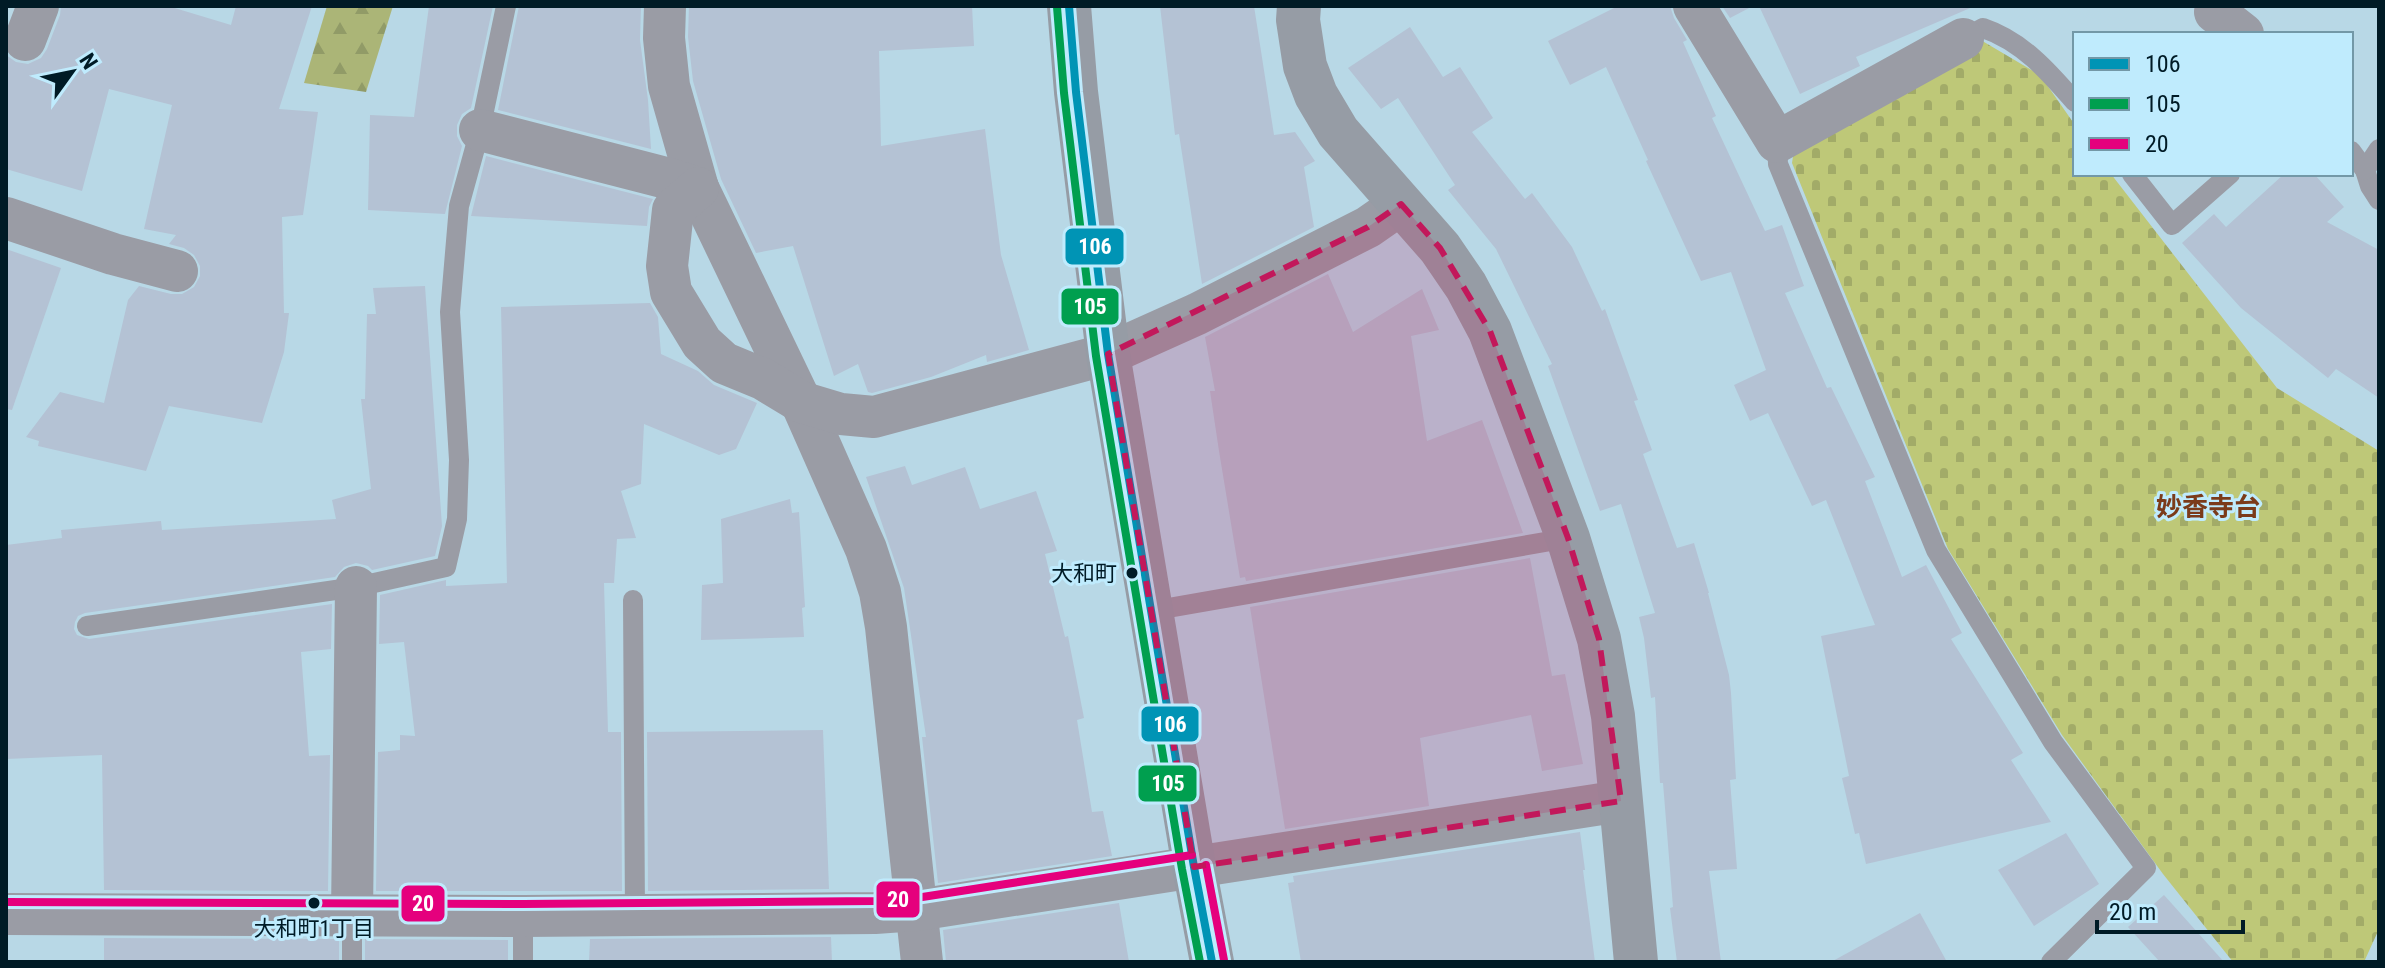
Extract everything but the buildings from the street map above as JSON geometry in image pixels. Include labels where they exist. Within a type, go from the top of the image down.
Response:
[{"type":"street","points":[[665,6],[664,38],[669,86],[698,188],[801,402],[866,549],[880,592],[922,962]]},
{"type":"street","points":[[1069,6],[1076,92],[1108,354],[1212,962]]},
{"type":"street","points":[[1299,6],[1305,66],[1316,95],[1338,132],[1440,248],[1466,286],[1490,331],[1568,538],[1599,639],[1613,716],[1636,962]]},
{"type":"street","points":[[1694,6],[1777,142],[1963,39]]},
{"type":"street","points":[[2219,6],[2215,12],[2240,32]]},
{"type":"street","points":[[480,130],[698,188]]},
{"type":"street","points":[[698,188],[673,210],[667,266],[671,292],[702,343],[724,363],[763,379],[801,402],[841,414],[874,417],[1108,354],[1197,314],[1354,234],[1401,204]]},
{"type":"street","points":[[6,218],[177,271]]},
{"type":"street","points":[[352,914],[356,587]]},
{"type":"street","points":[[6,914],[523,916],[875,913],[917,910],[1621,801]]},
{"type":"lane","points":[[87,626],[356,587],[446,567],[457,519],[459,460],[450,312],[459,206],[480,130],[506,6]]},
{"type":"lane","points":[[1963,39],[1983,28],[1994,32],[2038,60],[2073,100]]},
{"type":"lane","points":[[1777,142],[1778,164],[1936,550],[2053,742],[2146,868],[2051,962]]},
{"type":"lane","points":[[2365,170],[2379,149]]},
{"type":"lane","points":[[2353,154],[2365,170],[2379,200]]},
{"type":"lane","points":[[2134,176],[2172,225],[2228,176]]},
{"type":"lane","points":[[1151,611],[1568,538]]},
{"type":"lane","points":[[633,600],[635,915]]},
{"type":"lane","points":[[352,914],[352,962]]},
{"type":"lane","points":[[523,916],[523,962]]},
{"type":"highlighted area","points":[[1401,204],[1440,248],[1490,331],[1568,538],[1599,639],[1621,801],[1194,867],[1108,354],[1368,227]]},
{"type":"green space","points":[[327,6],[393,6],[366,92],[304,83]]},
{"type":"green space","points":[[1979,39],[2040,75],[2073,122],[2073,176],[2113,176],[2277,388],[2379,451],[2379,929],[2364,962],[2233,962],[2163,874],[2062,735],[1948,549],[1792,163],[1794,150]]},
{"type":"transit line","name":"106","points":[[1069,6],[1076,92],[1108,354],[1212,962]]},
{"type":"transit line","name":"105","points":[[1057,7],[1064,93],[1096,356],[1200,962]]},
{"type":"transit line","name":"20","points":[[6,902],[523,904],[875,901],[916,898],[1192,855]]},
{"type":"transit line","name":"20","points":[[1206,865],[1224,960]]},
{"type":"place","name":"大和町","points":[[1132,573]]},
{"type":"place","name":"大和町1丁目","points":[[314,903]]},
{"type":"district","name":"妙香寺台","points":[[2208,507]]}]
